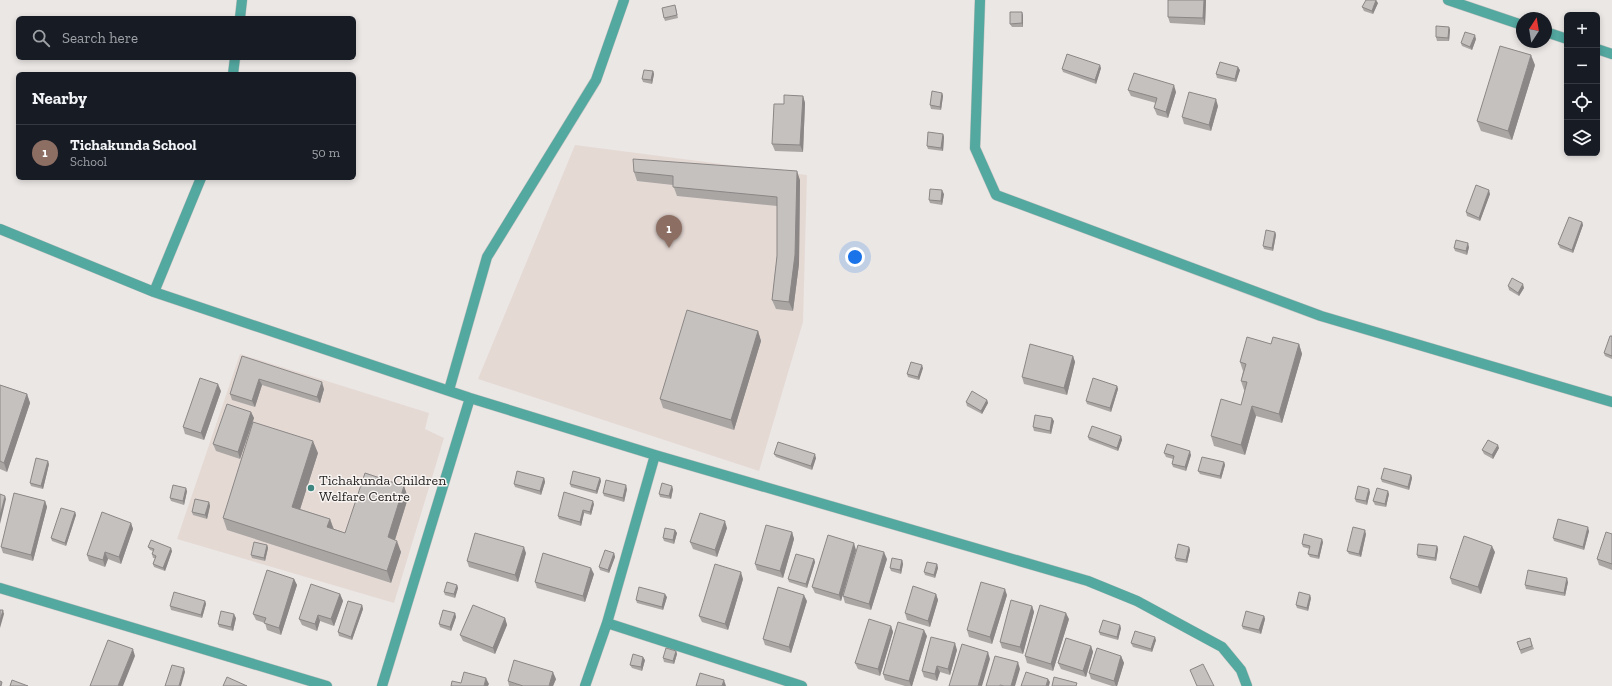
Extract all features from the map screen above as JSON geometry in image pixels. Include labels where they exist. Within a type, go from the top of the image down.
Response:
[{"type":"street","points":[[240,16],[242,0]]},
{"type":"street","points":[[449,390],[487,257],[596,80],[624,0]]},
{"type":"street","points":[[980,0],[975,148],[996,195],[1321,316],[1612,402]]},
{"type":"street","points":[[1448,0],[1516,22]]},
{"type":"street","points":[[1552,34],[1564,38]]},
{"type":"street","points":[[1600,50],[1612,54]]},
{"type":"street","points":[[233,72],[235,60]]},
{"type":"street","points":[[154,292],[200,180]]},
{"type":"street","points":[[0,229],[154,292],[470,398],[1088,581],[1137,601],[1222,647],[1240,670],[1247,686]]},
{"type":"street","points":[[382,686],[470,398]]},
{"type":"street","points":[[585,686],[607,623],[655,454]]},
{"type":"street","points":[[0,588],[327,686]]},
{"type":"street","points":[[607,623],[802,686]]},
{"type":"shaded area","points":[[575,145],[807,175],[803,322],[759,471],[478,379]]},
{"type":"shaded area","name":"Tichakunda Children Welfare Centre","points":[[240,354],[429,413],[425,429],[444,438],[394,603],[177,539]]},
{"type":"building","points":[[1168,0],[1204,0],[1203,18],[1168,17]]},
{"type":"building","points":[[1366,0],[1376,0],[1372,11],[1362,7]]},
{"type":"building","points":[[675,5],[677,15],[664,18],[662,8]]},
{"type":"building","points":[[1010,12],[1022,12],[1022,23],[1010,24]]},
{"type":"building","points":[[1436,26],[1449,27],[1448,38],[1436,37]]},
{"type":"building","points":[[1465,32],[1475,35],[1470,47],[1461,43]]},
{"type":"building","points":[[1500,46],[1531,55],[1508,131],[1477,121]]},
{"type":"building","points":[[1067,54],[1100,65],[1095,80],[1062,69]]},
{"type":"building","points":[[1220,62],[1238,67],[1235,79],[1216,74]]},
{"type":"building","points":[[644,70],[653,71],[651,80],[642,79]]},
{"type":"building","points":[[1134,73],[1174,85],[1166,112],[1154,108],[1157,98],[1128,90]]},
{"type":"building","points":[[932,91],[942,93],[940,107],[930,105]]},
{"type":"building","points":[[1189,92],[1216,99],[1209,125],[1182,117]]},
{"type":"building","points":[[784,95],[803,96],[800,145],[772,144],[774,104],[784,104]]},
{"type":"building","points":[[928,132],[943,134],[941,148],[927,146]]},
{"type":"building","points":[[633,159],[797,171],[795,255],[789,302],[772,300],[777,256],[777,197],[673,187],[673,176],[634,172]]},
{"type":"building","points":[[1476,185],[1489,190],[1479,218],[1466,212]]},
{"type":"building","points":[[930,189],[942,190],[941,201],[929,200]]},
{"type":"building","points":[[1569,217],[1582,222],[1572,250],[1558,244]]},
{"type":"building","points":[[1266,230],[1275,232],[1272,248],[1263,246]]},
{"type":"building","points":[[1456,240],[1468,243],[1466,251],[1454,248]]},
{"type":"building","points":[[1512,278],[1523,284],[1518,293],[1508,286]]},
{"type":"building","points":[[687,310],[758,331],[731,420],[660,399]]},
{"type":"building","points":[[1610,336],[1612,336],[1612,356],[1604,353]]},
{"type":"building","points":[[1247,337],[1271,344],[1273,337],[1299,344],[1279,414],[1252,406],[1241,445],[1211,436],[1221,399],[1241,405],[1247,382],[1241,381],[1246,364],[1240,362]]},
{"type":"building","points":[[1030,344],[1073,356],[1064,388],[1022,377]]},
{"type":"building","points":[[242,356],[322,382],[317,397],[259,379],[252,401],[230,394]]},
{"type":"building","points":[[911,362],[922,365],[918,377],[907,374]]},
{"type":"building","points":[[200,378],[218,384],[201,433],[183,427]]},
{"type":"building","points":[[1093,378],[1117,386],[1110,408],[1086,401]]},
{"type":"building","points":[[0,385],[27,394],[4,463],[0,461]]},
{"type":"building","points":[[972,391],[987,400],[981,411],[966,402]]},
{"type":"building","points":[[227,404],[251,412],[238,452],[213,444]]},
{"type":"building","points":[[1035,415],[1052,418],[1050,431],[1033,427]]},
{"type":"building","points":[[253,422],[313,441],[292,507],[330,519],[327,527],[345,533],[365,473],[404,486],[388,537],[397,541],[387,571],[223,518]]},
{"type":"building","points":[[1092,426],[1121,436],[1117,448],[1088,437]]},
{"type":"building","points":[[1488,440],[1498,445],[1492,455],[1482,450]]},
{"type":"building","points":[[778,442],[815,454],[811,466],[774,454]]},
{"type":"building","points":[[1167,444],[1190,451],[1185,467],[1172,464],[1174,456],[1164,453]]},
{"type":"building","points":[[1202,457],[1224,462],[1220,476],[1198,471]]},
{"type":"building","points":[[36,458],[48,461],[41,486],[30,483]]},
{"type":"building","points":[[1384,468],[1411,475],[1408,487],[1381,479]]},
{"type":"building","points":[[517,471],[544,478],[540,491],[514,484]]},
{"type":"building","points":[[573,471],[600,478],[596,491],[570,484]]},
{"type":"building","points":[[606,480],[626,485],[623,498],[603,493]]},
{"type":"building","points":[[662,483],[672,486],[669,496],[659,494]]},
{"type":"building","points":[[173,485],[186,488],[183,501],[170,498]]},
{"type":"building","points":[[1358,486],[1369,489],[1366,501],[1355,499]]},
{"type":"building","points":[[1377,488],[1388,491],[1385,504],[1373,501]]},
{"type":"building","points":[[564,492],[593,501],[590,512],[583,510],[580,522],[558,516]]},
{"type":"building","points":[[14,493],[45,501],[31,555],[1,547]]},
{"type":"building","points":[[0,494],[5,496],[0,516]]},
{"type":"building","points":[[195,499],[209,502],[205,515],[192,512]]},
{"type":"building","points":[[61,508],[75,512],[65,543],[51,538]]},
{"type":"building","points":[[102,512],[131,523],[119,557],[105,552],[103,560],[87,555]]},
{"type":"building","points":[[700,513],[725,521],[715,550],[690,542]]},
{"type":"building","points":[[1558,519],[1588,527],[1583,547],[1553,538]]},
{"type":"building","points":[[766,525],[792,532],[780,571],[755,564]]},
{"type":"building","points":[[1353,527],[1365,530],[1359,554],[1347,551]]},
{"type":"building","points":[[665,528],[675,530],[673,540],[663,538]]},
{"type":"building","points":[[1606,532],[1612,534],[1612,564],[1597,559]]},
{"type":"building","points":[[475,533],[524,547],[515,575],[467,561]]},
{"type":"building","points":[[1304,534],[1322,539],[1318,556],[1308,554],[1310,546],[1302,544]]},
{"type":"building","points":[[828,535],[854,543],[839,595],[812,587]]},
{"type":"building","points":[[1464,536],[1492,546],[1478,587],[1450,578]]},
{"type":"building","points":[[151,540],[171,548],[163,568],[153,564],[156,556],[152,554],[154,549],[148,547]]},
{"type":"building","points":[[254,542],[267,545],[264,558],[251,555]]},
{"type":"building","points":[[1178,544],[1189,547],[1186,560],[1175,558]]},
{"type":"building","points":[[1418,544],[1437,546],[1435,558],[1417,555]]},
{"type":"building","points":[[858,545],[884,552],[869,604],[843,596]]},
{"type":"building","points":[[605,550],[614,553],[608,570],[599,567]]},
{"type":"building","points":[[543,553],[591,568],[583,596],[535,582]]},
{"type":"building","points":[[796,554],[814,559],[806,584],[788,579]]},
{"type":"building","points":[[892,558],[902,560],[900,570],[890,568]]},
{"type":"building","points":[[927,562],[937,564],[934,575],[924,572]]},
{"type":"building","points":[[715,564],[741,572],[725,624],[699,616]]},
{"type":"building","points":[[267,570],[294,579],[279,628],[264,623],[266,618],[253,614]]},
{"type":"building","points":[[1528,570],[1567,578],[1564,593],[1525,585]]},
{"type":"building","points":[[447,582],[457,585],[454,594],[444,592]]},
{"type":"building","points":[[981,582],[1005,589],[990,637],[967,630]]},
{"type":"building","points":[[311,584],[340,594],[331,619],[318,615],[315,624],[299,619]]},
{"type":"building","points":[[913,586],[936,594],[928,621],[905,613]]},
{"type":"building","points":[[639,587],[665,594],[662,607],[636,600]]},
{"type":"building","points":[[778,587],[804,595],[789,647],[763,639]]},
{"type":"building","points":[[174,592],[205,601],[201,615],[170,606]]},
{"type":"building","points":[[1299,592],[1310,595],[1307,608],[1296,605]]},
{"type":"building","points":[[1011,600],[1032,606],[1020,647],[1000,642]]},
{"type":"building","points":[[348,601],[362,605],[351,637],[338,632]]},
{"type":"building","points":[[473,605],[505,618],[493,648],[460,635]]},
{"type":"building","points":[[1040,605],[1066,613],[1051,664],[1025,656]]},
{"type":"building","points":[[0,610],[3,610],[0,621]]},
{"type":"building","points":[[443,610],[455,613],[450,627],[439,624]]},
{"type":"building","points":[[221,611],[234,614],[231,627],[218,624]]},
{"type":"building","points":[[1246,611],[1264,616],[1259,630],[1242,626]]},
{"type":"building","points":[[869,619],[891,626],[878,669],[855,663]]},
{"type":"building","points":[[1103,620],[1120,625],[1117,637],[1099,632]]},
{"type":"building","points":[[898,622],[924,630],[909,681],[883,674]]},
{"type":"building","points":[[1135,631],[1155,637],[1151,649],[1131,643]]},
{"type":"building","points":[[931,637],[955,643],[948,669],[937,666],[935,674],[922,671]]},
{"type":"building","points":[[1066,638],[1091,646],[1083,671],[1058,663]]},
{"type":"building","points":[[1530,638],[1532,646],[1520,650],[1517,642]]},
{"type":"building","points":[[108,640],[133,649],[118,686],[90,686]]},
{"type":"building","points":[[962,644],[988,652],[978,686],[949,686]]},
{"type":"building","points":[[666,648],[676,651],[673,661],[663,658]]},
{"type":"building","points":[[1097,648],[1121,656],[1114,681],[1089,673]]},
{"type":"building","points":[[633,654],[643,657],[641,667],[630,665]]},
{"type":"building","points":[[995,656],[1018,662],[1011,686],[986,686]]},
{"type":"building","points":[[514,660],[553,672],[549,686],[523,686],[508,681]]},
{"type":"building","points":[[1203,664],[1214,686],[1197,686],[1190,670]]},
{"type":"building","points":[[172,665],[184,668],[179,686],[165,686]]},
{"type":"building","points":[[464,672],[486,678],[484,686],[451,686],[452,681],[461,683]]},
{"type":"building","points":[[1026,672],[1048,679],[1046,686],[1021,686]]},
{"type":"building","points":[[700,673],[724,680],[722,686],[696,686]]},
{"type":"building","points":[[227,677],[247,686],[223,686]]},
{"type":"building","points":[[1054,677],[1077,683],[1076,686],[1052,686]]},
{"type":"building","points":[[12,680],[28,686],[10,686]]},
{"type":"place","name":"Tichakunda School","points":[[669,248]]},
{"type":"place","name":"Tichakunda Children Welfare Centre","points":[[311,488]]}]
